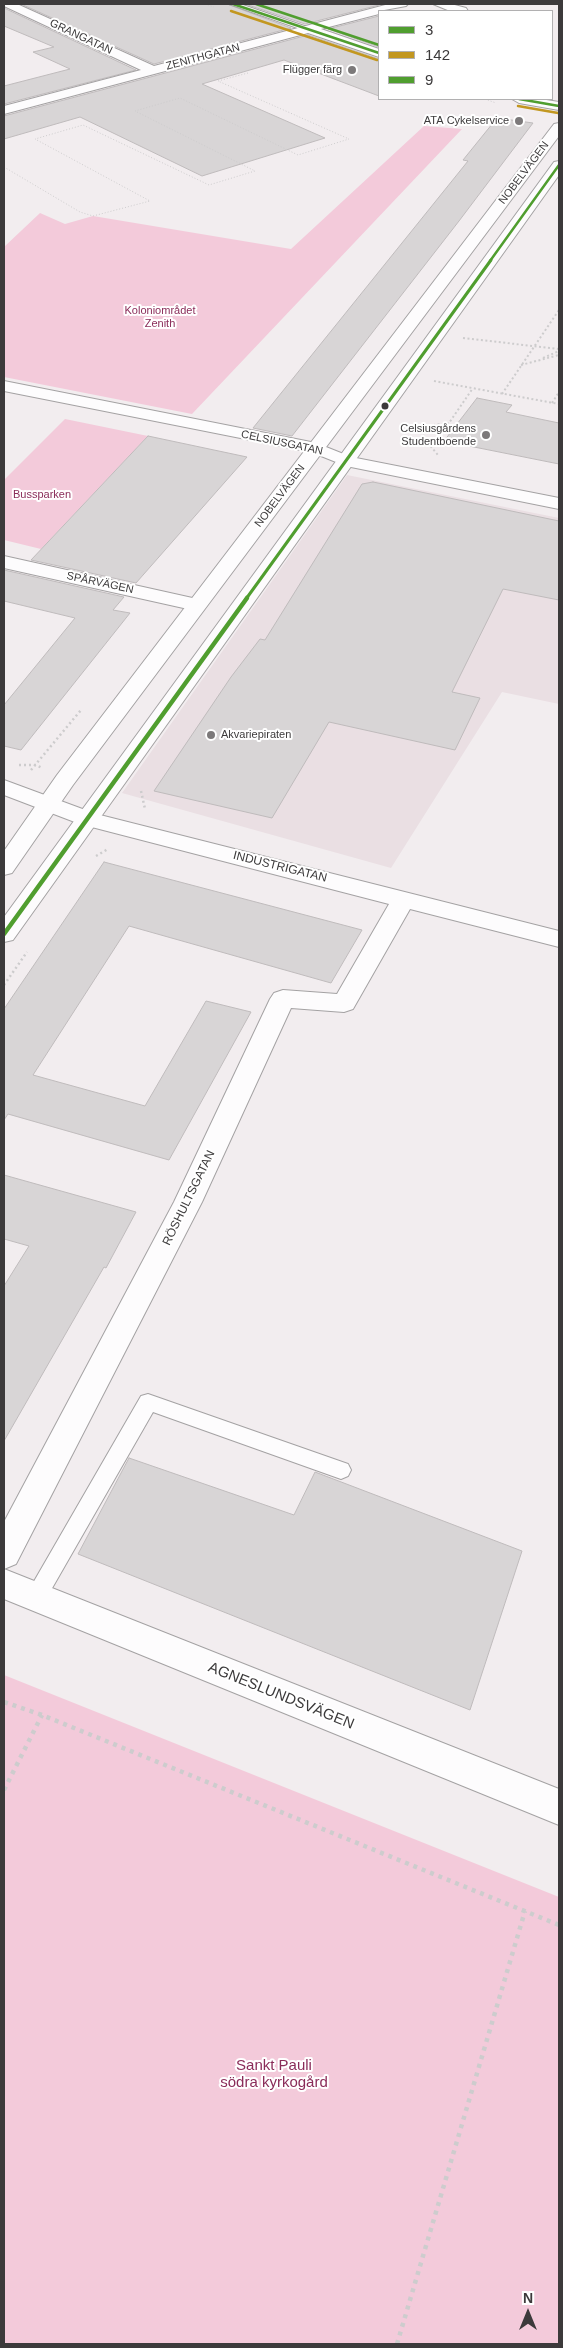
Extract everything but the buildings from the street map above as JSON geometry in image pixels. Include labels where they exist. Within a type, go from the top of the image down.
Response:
[{"type":"street","name":"GRANGATAN","points":[[8,4],[154,71]]},
{"type":"street","name":"ZENITHGATAN","points":[[380,10],[402,4]]},
{"type":"street","points":[[439,4],[459,10]]},
{"type":"street","name":"ZENITHGATAN","points":[[4,110],[378,10]]},
{"type":"street","points":[[309,29],[378,53]]},
{"type":"street","points":[[525,100],[559,106]]},
{"type":"street","name":"NOBELVÄGEN","points":[[4,868],[49,803],[197,605],[559,127]]},
{"type":"street","name":"NOBELVÄGEN","points":[[4,934],[559,164]]},
{"type":"street","name":"CELSIUSGATAN","points":[[4,386],[316,448],[346,461],[559,504]]},
{"type":"street","name":"SPÅRVÄGEN","points":[[4,562],[197,605]]},
{"type":"street","name":"INDUSTRIGATAN","points":[[4,787],[88,819],[559,939]]},
{"type":"street","name":"RÖSHULTSGATAN","points":[[4,1554],[188,1202],[282,999],[344,1003],[404,899]]},
{"type":"street","name":"AGNESLUNDSVÄGEN","points":[[4,1584],[559,1807]]},
{"type":"lane","points":[[233,4],[309,29]]},
{"type":"lane","points":[[36,1597],[148,1402],[341,1470]]},
{"type":"path","points":[[4,167],[80,212],[93,216],[150,200],[35,139],[84,125],[209,185],[255,171],[135,111],[180,98],[298,155],[348,139],[218,81],[248,73]]},
{"type":"path","points":[[502,394],[559,310]]},
{"type":"path","points":[[457,337],[559,350]]},
{"type":"path","points":[[529,363],[559,350]]},
{"type":"path","points":[[521,365],[559,355]]},
{"type":"path","points":[[432,381],[559,404]]},
{"type":"path","points":[[397,423],[419,427],[448,423],[473,388]]},
{"type":"path","points":[[552,403],[559,392]]},
{"type":"path","points":[[419,427],[426,442],[444,462]]},
{"type":"path","points":[[4,1702],[42,1715],[559,1925]]},
{"type":"path","points":[[4,1790],[42,1715]]},
{"type":"path","points":[[397,2344],[525,1911]]},
{"type":"shaded area","points":[[347,475],[559,518],[559,704],[502,692],[391,868],[122,793]]},
{"type":"green space","name":"Koloniområdet Zenith","points":[[424,126],[462,129],[192,414],[4,377],[4,247],[40,213],[65,224],[93,216],[291,249]]},
{"type":"green space","name":"Bussparken","points":[[65,419],[148,436],[41,549],[4,540],[4,480]]},
{"type":"green space","name":"Sankt Pauli södra kyrkogård","points":[[4,1675],[559,1897],[559,2344],[4,2344]]},
{"type":"transit line","name":"3","points":[[233,4],[378,53]]},
{"type":"transit line","name":"9","points":[[256,4],[378,45]]},
{"type":"transit line","name":"142","points":[[231,11],[377,60]]},
{"type":"transit line","name":"3","points":[[525,100],[559,106]]},
{"type":"transit line","name":"142","points":[[518,106],[558,113]]},
{"type":"transit line","name":"3","points":[[4,934],[559,165]]},
{"type":"place","name":"Flügger färg","points":[[352,70]]},
{"type":"place","name":"ATA Cykelservice","points":[[519,121]]},
{"type":"place","name":"Celsiusgårdens Studentboende","points":[[486,435]]},
{"type":"place","name":"Akvariepiraten","points":[[211,735]]}]
